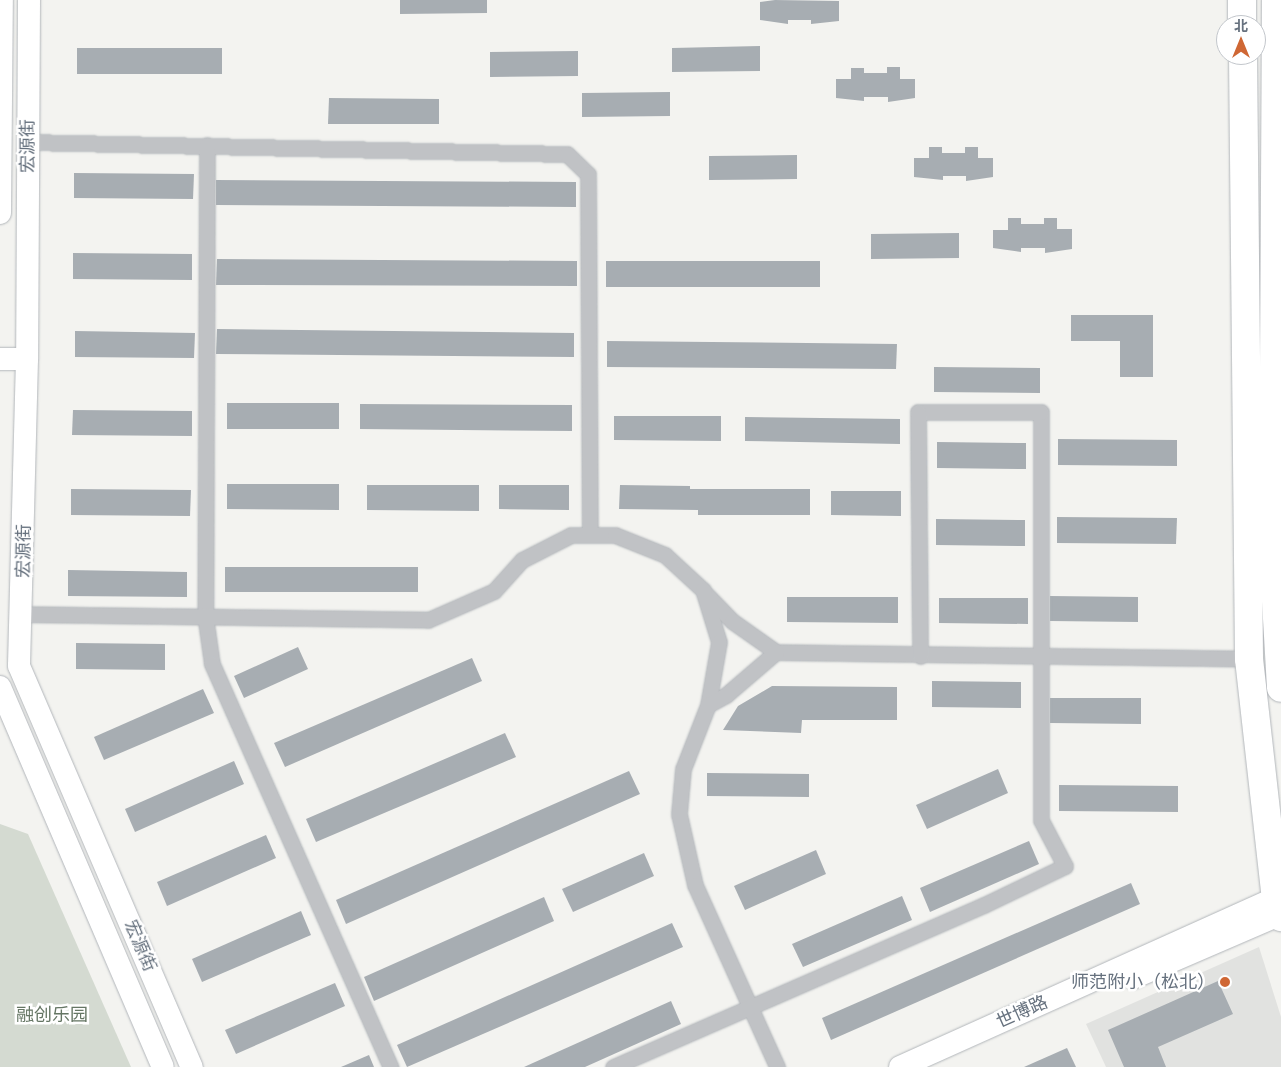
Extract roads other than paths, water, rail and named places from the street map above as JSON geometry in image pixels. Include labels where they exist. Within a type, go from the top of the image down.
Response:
[{"type":"highway","points":[[1242,0],[1242,15]]},
{"type":"highway","points":[[1276,0],[1273,549],[1281,688]]},
{"type":"highway","points":[[1242,65],[1249,659],[1280,908]]},
{"type":"main road","name":"宏源街","points":[[0,213],[2,0]]},
{"type":"main road","name":"宏源街","points":[[29,0],[27,359],[22,614],[10,670],[33,698],[192,1067]]},
{"type":"main road","points":[[0,359],[27,359]]},
{"type":"main road","name":"宏源街","points":[[0,687],[5,711],[163,1067]]},
{"type":"main road","points":[[5,711],[33,698]]},
{"type":"main road","name":"世博路","points":[[900,1067],[1280,908]]},
{"type":"main road","name":"世博路","points":[[928,1067],[1280,908]]},
{"type":"street","points":[[28,142],[567,154],[588,174],[590,533]]},
{"type":"street","points":[[207,145],[205,615],[212,664],[391,1067]]},
{"type":"street","points":[[614,1067],[1065,866],[1041,820],[1041,412],[918,412],[920,656]]},
{"type":"street","points":[[22,614],[205,615],[428,620],[494,591],[522,560],[571,535],[590,533],[615,535],[665,555],[703,590],[732,621],[776,652],[920,656],[1249,659]]},
{"type":"street","points":[[703,590],[719,642],[708,705],[683,769],[679,814],[695,885],[777,1067]]},
{"type":"street","points":[[708,705],[726,695],[776,652]]},
{"type":"place","name":"师范附小（松北）","points":[[1225,982]]},
{"type":"park label","name":"融创乐园","points":[[52,1015]]}]
